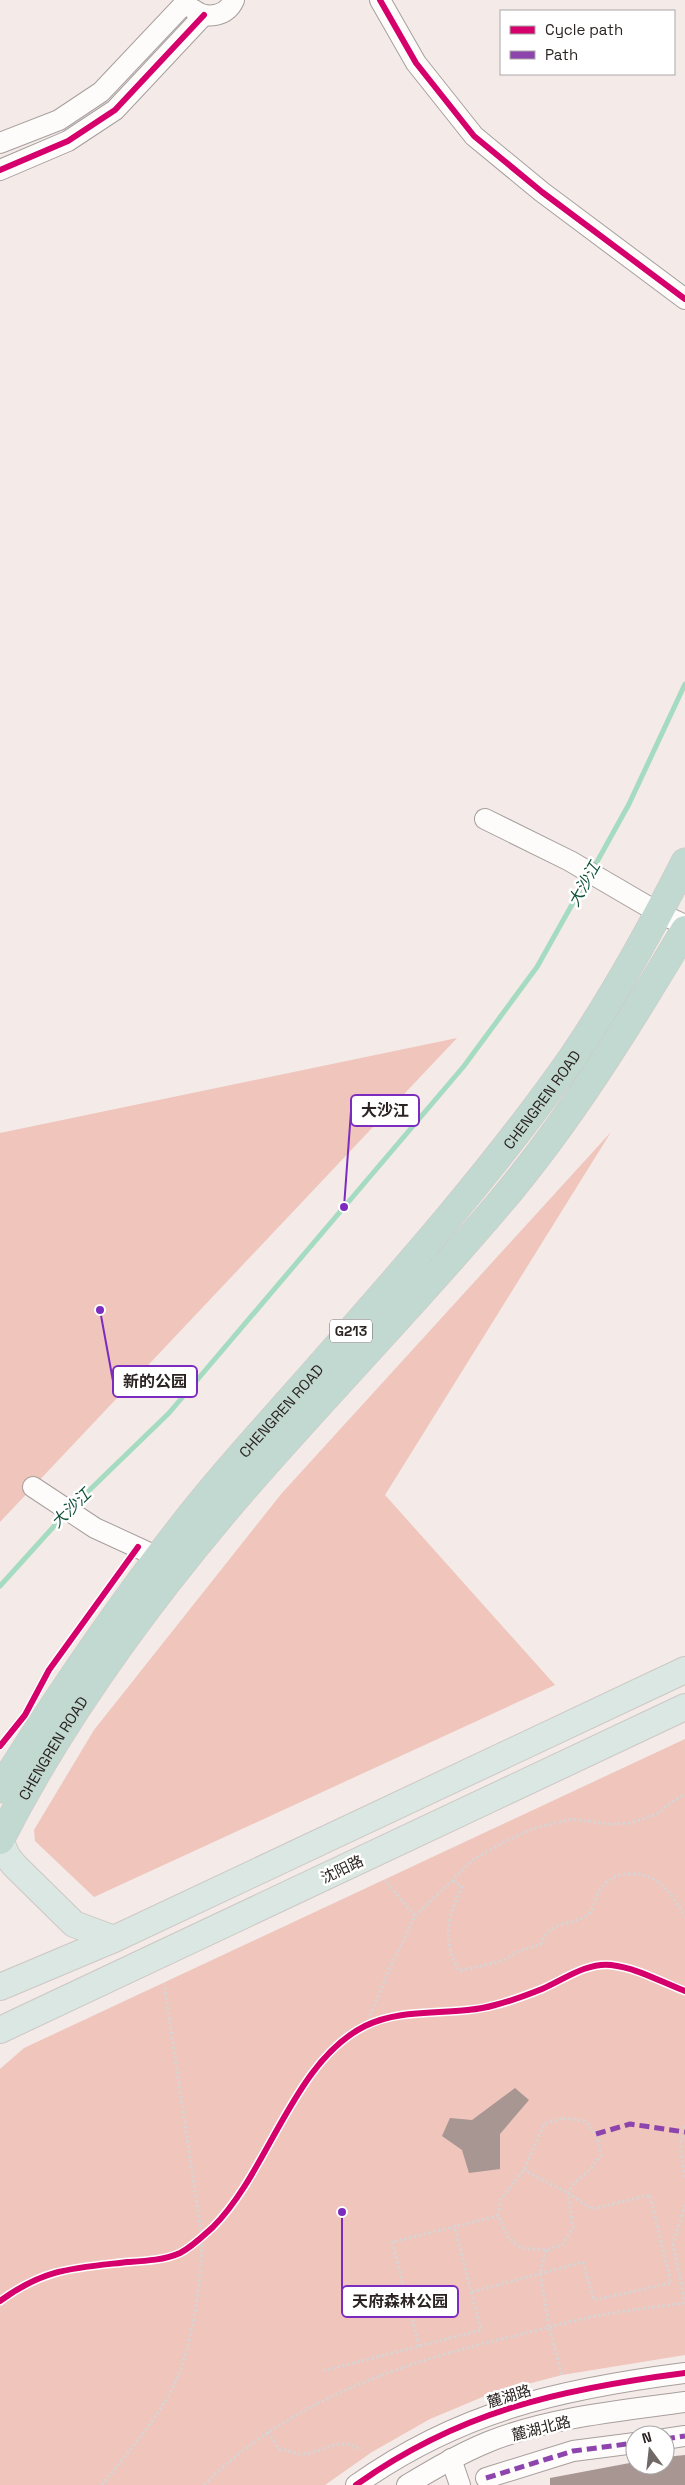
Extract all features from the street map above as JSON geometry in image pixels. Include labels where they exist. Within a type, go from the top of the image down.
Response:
[{"type":"highway","name":"CHENGREN ROAD","points":[[0,1789],[104,1631],[158,1557],[206,1496],[392,1284],[523,1123],[572,1057],[659,913],[685,862]]},
{"type":"highway","name":"CHENGREN ROAD","points":[[0,1840],[23,1794],[117,1647],[241,1492],[500,1203],[606,1058],[685,930]]},
{"type":"main road","points":[[0,1987],[114,1939],[685,1670]]},
{"type":"main road","name":"沈阳路","points":[[0,2030],[685,1707]]},
{"type":"main road","points":[[0,1840],[7,1856],[14,1865],[74,1924],[114,1939]]},
{"type":"street","points":[[0,143],[59,120],[101,92],[187,0],[191,8],[204,16],[220,14],[227,10],[234,0]]},
{"type":"street","points":[[380,0],[416,63],[474,136],[542,192],[685,299]]},
{"type":"street","points":[[0,170],[68,141],[116,110],[204,16]]},
{"type":"street","points":[[485,819],[570,861],[623,893],[685,925]]},
{"type":"street","points":[[33,1487],[95,1528],[158,1557]]},
{"type":"street","name":"麓湖路","points":[[356,2485],[413,2448],[503,2409],[584,2389],[685,2373]]},
{"type":"street","name":"麓湖北路","points":[[407,2485],[451,2459],[489,2442],[531,2429],[572,2419],[685,2402]]},
{"type":"street","points":[[486,2478],[573,2452],[625,2444]]},
{"type":"street","points":[[451,2459],[460,2485]]},
{"type":"path","points":[[366,2025],[415,1916],[474,1859],[510,1839],[535,1828],[572,1819],[608,1824],[630,1823],[657,1814],[685,1794]]},
{"type":"path","points":[[453,1881],[462,1887],[453,1906],[448,1926],[447,1942],[459,1971],[502,1961],[519,1951],[541,1944],[544,1934],[563,1923],[577,1920],[590,1913],[597,1894],[617,1874],[643,1874],[655,1880],[673,1896],[685,1917]]},
{"type":"path","points":[[385,1880],[415,1916]]},
{"type":"path","points":[[102,2485],[165,2402],[182,2364],[193,2322],[202,2274],[202,2238],[164,1983]]},
{"type":"path","points":[[360,2029],[374,2023]]},
{"type":"path","points":[[563,2118],[585,2121],[596,2134],[601,2154],[590,2170],[573,2184],[568,2193],[574,2228],[562,2245],[546,2250],[521,2248],[508,2237],[498,2216],[501,2199],[524,2170],[544,2124],[563,2118]]},
{"type":"path","points":[[685,2126],[680,2144],[685,2177]]},
{"type":"path","points":[[472,2292],[583,2262],[594,2300],[672,2283],[650,2194],[592,2209],[568,2193],[524,2170]]},
{"type":"path","points":[[204,2485],[230,2459],[268,2432],[343,2390],[388,2372],[453,2350],[549,2327],[613,2313],[685,2302],[674,2244],[685,2205]]},
{"type":"path","points":[[419,2346],[392,2242],[454,2225],[498,2216]]},
{"type":"path","points":[[323,2372],[482,2330],[454,2225]]},
{"type":"path","points":[[195,2243],[209,2231]]},
{"type":"path","points":[[546,2250],[540,2274],[549,2327],[562,2376]]},
{"type":"path","points":[[268,2432],[280,2449],[299,2454],[319,2450],[341,2442],[349,2443],[359,2449]]},
{"type":"shaded area","points":[[457,1038],[33,1487],[0,1522],[0,1133]]},
{"type":"shaded area","points":[[611,1132],[385,1495],[555,1685],[94,1897],[35,1841],[34,1830],[94,1730],[282,1493]]},
{"type":"shaded area","points":[[685,1739],[685,2355],[562,2375],[492,2393],[430,2419],[372,2452],[325,2485],[0,2485],[0,2069],[24,2048]]},
{"type":"building","points":[[515,2088],[529,2100],[500,2134],[500,2169],[469,2173],[462,2150],[442,2136],[450,2118],[472,2120]]},
{"type":"building","points":[[685,2455],[685,2485],[550,2485],[550,2478],[625,2464],[625,2475],[675,2475],[675,2456]]},
{"type":"waterway","name":"大沙江","points":[[593,869],[629,804],[685,684]]},
{"type":"waterway","name":"大沙江","points":[[71,1508],[169,1413],[464,1066],[537,967],[588,876]]},
{"type":"waterway","name":"大沙江","points":[[0,1586],[65,1514]]},
{"type":"marked path","points":[[596,2134],[630,2124],[685,2132]]},
{"type":"marked path","points":[[675,2438],[685,2436]]},
{"type":"marked path","points":[[486,2478],[573,2451],[625,2444]]},
{"type":"cycle path","points":[[380,0],[416,63],[474,136],[542,192],[685,299]]},
{"type":"cycle path","points":[[0,170],[68,141],[115,110],[204,15]]},
{"type":"cycle path","points":[[0,1746],[25,1715],[49,1670],[138,1547]]},
{"type":"cycle path","points":[[0,2301],[31,2282],[61,2271],[161,2259],[180,2253],[193,2245],[213,2227],[233,2204],[300,2091],[319,2065],[340,2043],[365,2026],[396,2016],[463,2011],[495,2005],[542,1989],[575,1972],[602,1965],[630,1969],[685,1991]]},
{"type":"cycle path","points":[[356,2485],[395,2460],[434,2439],[473,2421],[513,2407],[596,2387],[685,2373]]},
{"type":"place","name":"大沙江","points":[[344,1207]]},
{"type":"place","name":"新的公园","points":[[100,1310]]},
{"type":"place","name":"天府森林公园","points":[[342,2212]]}]
